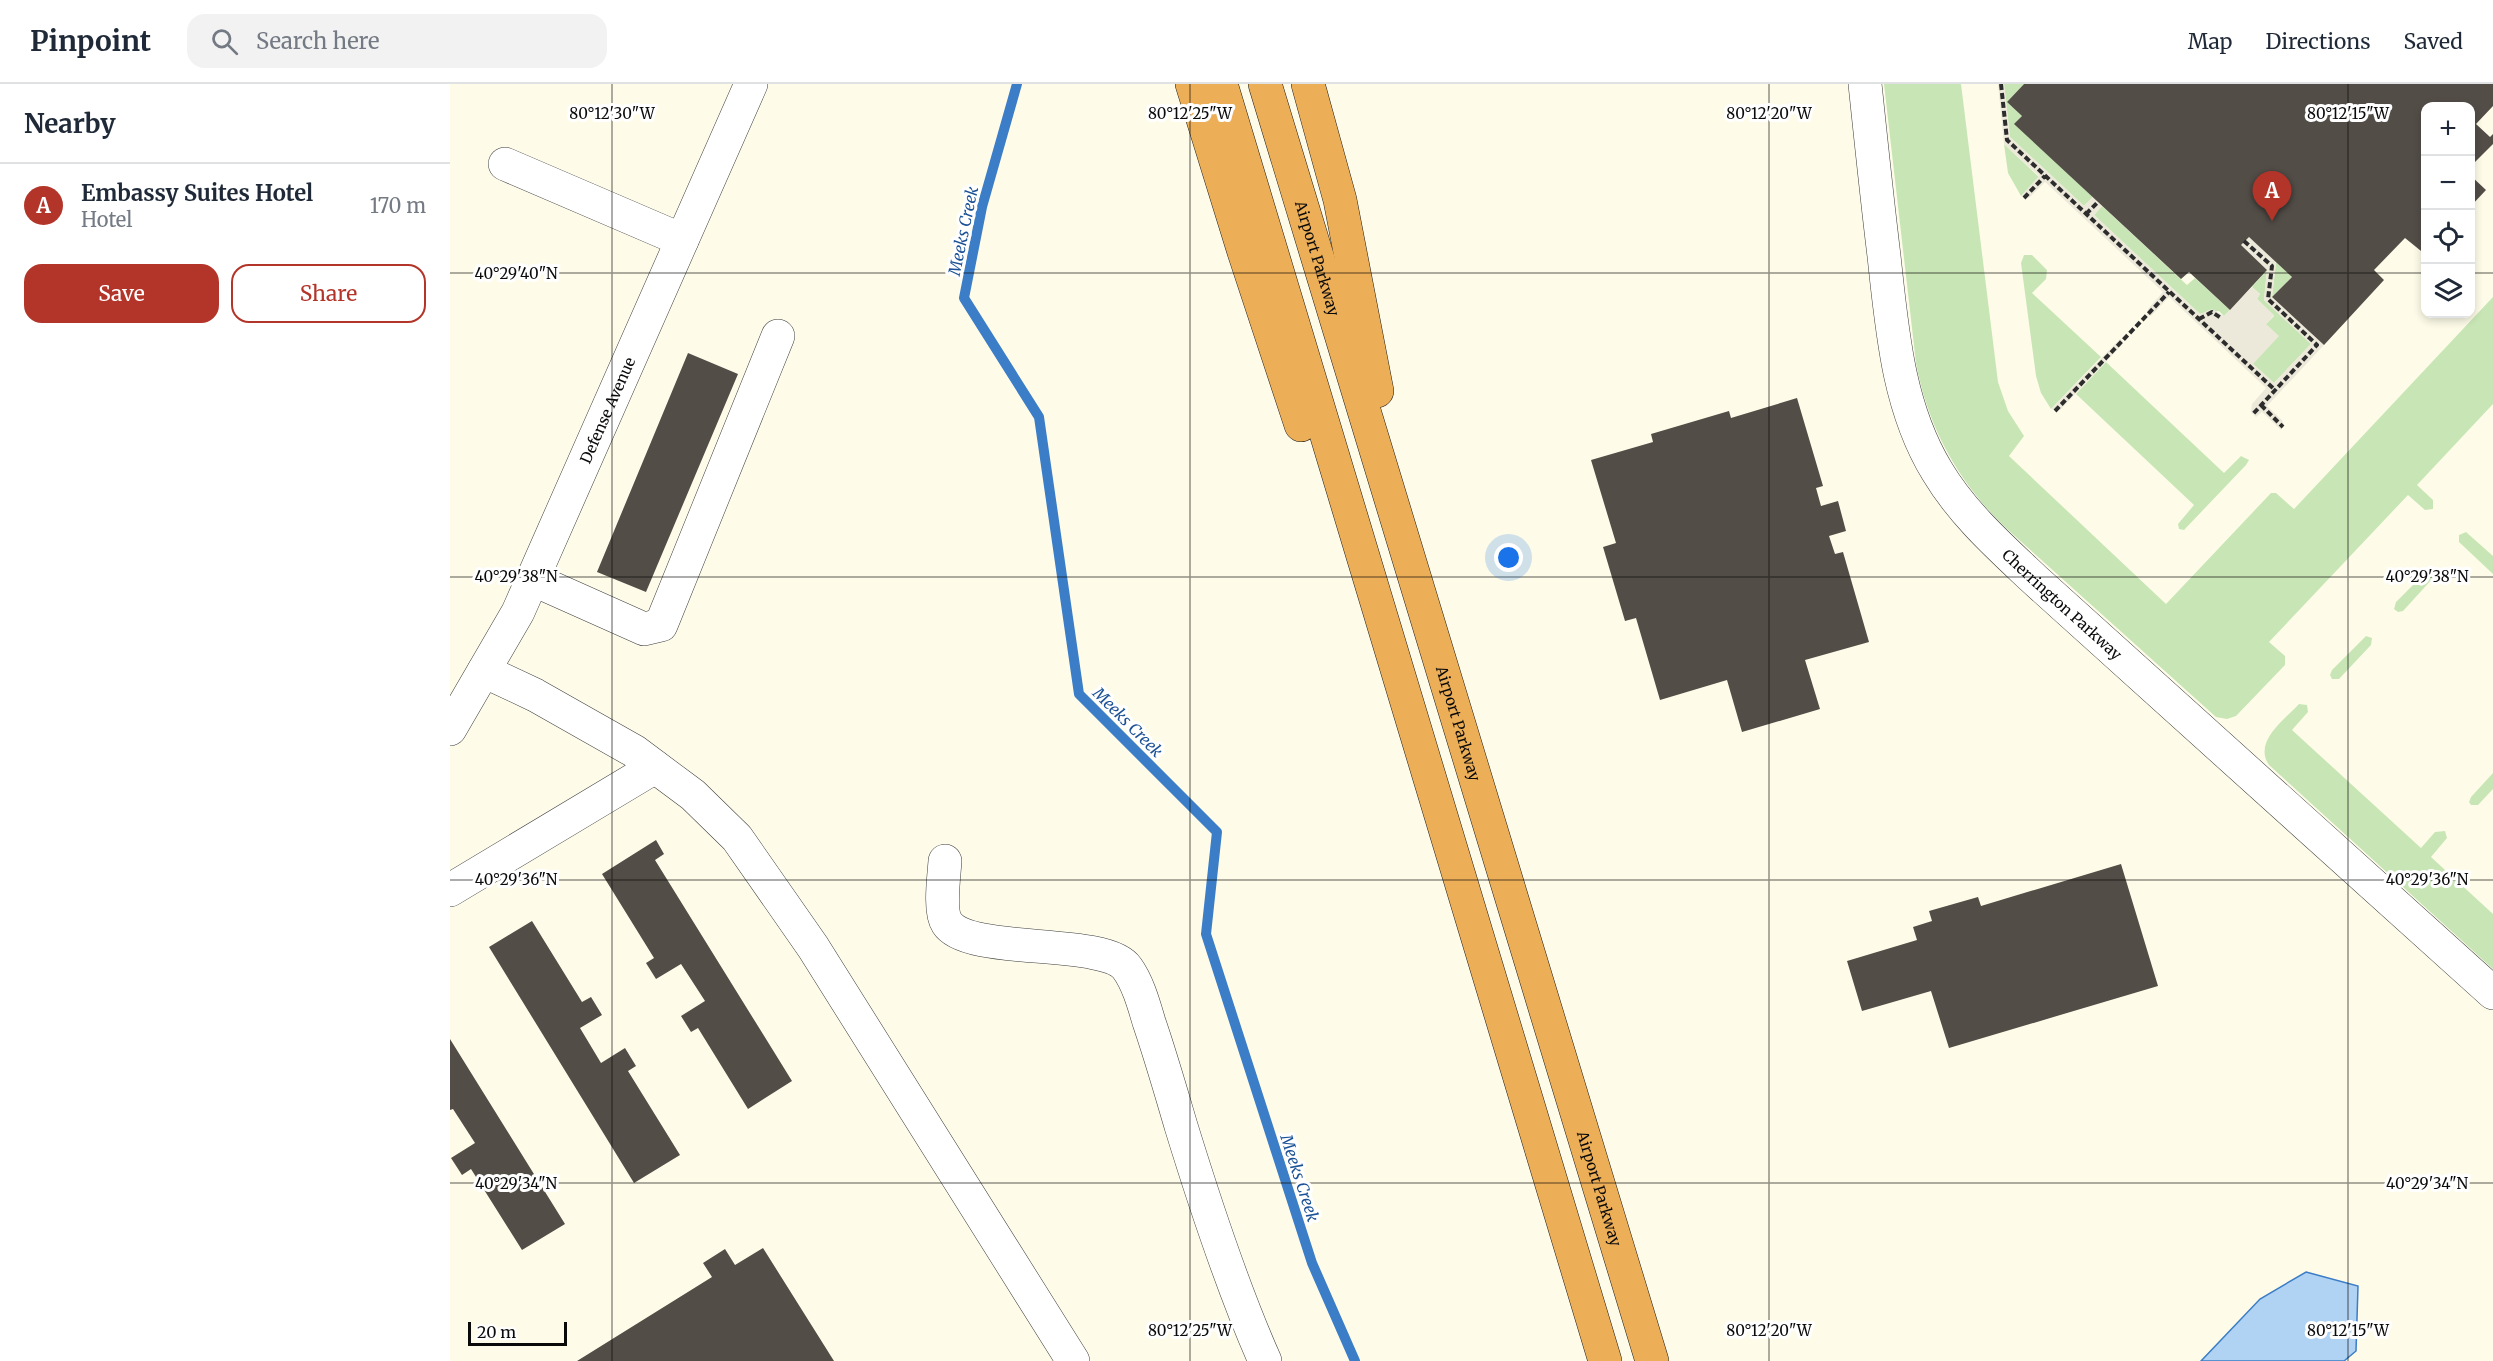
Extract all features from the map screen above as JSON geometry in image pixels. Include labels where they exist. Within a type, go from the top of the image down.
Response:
[{"type":"highway","points":[[1192,84],[1244,252],[1557,1200]]},
{"type":"highway","points":[[1221,84],[1605,1361]]},
{"type":"highway","name":"Airport Parkway","points":[[1265,84],[1652,1361]]},
{"type":"highway","points":[[1308,84],[1340,200],[1412,569]]},
{"type":"street","name":"Defense Avenue","points":[[450,729],[518,612],[751,84]]},
{"type":"street","name":"Cherrington Parkway","points":[[1865,84],[1898,369],[1923,448],[1953,497],[2034,579],[2493,993]]},
{"type":"street","points":[[505,165],[682,240]]},
{"type":"street","points":[[532,579],[644,629],[661,625],[778,336]]},
{"type":"street","points":[[484,671],[575,716],[656,767],[718,819],[756,863],[846,999],[1073,1361]]},
{"type":"street","points":[[450,890],[656,767]]},
{"type":"street","points":[[945,861],[943,916],[954,931],[966,936],[990,940],[1099,954],[1116,959],[1126,966],[1144,1005],[1218,1239],[1265,1361]]},
{"type":"path","points":[[2001,84],[2007,140],[2275,390]]},
{"type":"path","points":[[2024,198],[2045,176]]},
{"type":"path","points":[[2086,214],[2098,202]]},
{"type":"path","points":[[2244,241],[2271,266],[2268,299],[2317,345],[2253,414]]},
{"type":"path","points":[[2055,411],[2169,292]]},
{"type":"path","points":[[2199,319],[2212,312],[2222,318]]},
{"type":"path","points":[[2261,405],[2283,427]]},
{"type":"green space","points":[[1884,84],[1961,84],[1998,382],[2008,411],[2024,436],[2009,456],[2166,604],[2271,493],[2276,493],[2294,509],[2493,297],[2493,404],[2417,485],[2433,500],[2433,509],[2425,510],[2408,495],[2269,642],[2285,656],[2285,665],[2236,716],[2227,719],[2216,717],[1989,511],[1960,473],[1937,432],[1921,387],[1916,363]]},
{"type":"green space","points":[[2004,84],[2024,84],[2007,102],[2022,116],[2015,124],[2093,197],[2084,206],[2010,137]]},
{"type":"green space","points":[[2004,144],[2039,177],[2021,196],[2008,173]]},
{"type":"green space","points":[[2102,206],[2187,285],[2195,278],[2230,310],[2224,316],[2219,311],[2200,314],[2094,215]]},
{"type":"green space","points":[[2024,255],[2032,255],[2047,270],[2046,279],[2032,293],[2101,357],[2051,409],[2041,393],[2036,376],[2021,263]]},
{"type":"green space","points":[[2276,262],[2292,277],[2272,297]]},
{"type":"green space","points":[[2267,270],[2264,300],[2311,344],[2274,383],[2253,364],[2266,324],[2274,316],[2257,299],[2260,294],[2252,287]]},
{"type":"green space","points":[[2106,362],[2224,473],[2241,456],[2249,460],[2184,530],[2179,529],[2178,524],[2194,505],[2076,394]]},
{"type":"green space","points":[[2466,532],[2493,556],[2493,574],[2459,542],[2459,535]]},
{"type":"green space","points":[[2430,568],[2435,571],[2434,577],[2403,611],[2398,612],[2394,609],[2396,602]]},
{"type":"green space","points":[[2366,636],[2372,638],[2371,645],[2339,679],[2332,679],[2330,675],[2332,670]]},
{"type":"green space","points":[[2299,704],[2307,705],[2308,712],[2292,730],[2421,848],[2435,832],[2445,831],[2447,838],[2431,857],[2493,914],[2493,969],[2269,765],[2265,756],[2268,740],[2272,732]]},
{"type":"green space","points":[[2493,773],[2493,789],[2478,805],[2471,805],[2469,802],[2471,797]]},
{"type":"shaded area","points":[[1998,84],[2004,84],[2010,137],[2084,206],[2093,197],[2102,206],[2094,215],[2200,314],[2212,309],[2224,316],[2252,287],[2260,294],[2257,299],[2274,315],[2266,324],[2279,336],[2253,364],[2274,383],[2311,344],[2264,300],[2267,270],[2241,245],[2249,237],[2276,262],[2272,297],[2324,345],[2267,406],[2282,420],[2284,425],[2281,430],[2262,412],[2256,417],[2251,412],[2252,404],[2266,388],[2169,297],[2151,316],[2147,315],[2148,309],[2163,292],[2045,182],[2029,198],[2021,196],[2039,176],[2004,144]]},
{"type":"shaded area","points":[[2120,339],[2123,341],[2122,345],[2060,410],[2051,409]]},
{"type":"water","points":[[2306,1272],[2358,1286],[2356,1351],[2344,1361],[2201,1361],[2260,1299]]},
{"type":"building","points":[[2024,84],[2493,84],[2493,106],[2476,124],[2490,137],[2493,134],[2493,144],[2475,162],[2475,102],[2421,102],[2421,251],[2405,238],[2374,270],[2384,280],[2324,345],[2272,297],[2292,277],[2249,237],[2241,245],[2267,270],[2230,310],[2189,272],[2181,279],[2014,124],[2022,116],[2007,102]]},
{"type":"building","points":[[2475,180],[2486,190],[2475,202]]},
{"type":"building","points":[[688,353],[738,374],[646,592],[597,572]]},
{"type":"building","points":[[1797,398],[1823,486],[1816,488],[1821,506],[1838,501],[1846,531],[1829,536],[1835,554],[1843,552],[1869,642],[1805,660],[1820,709],[1742,732],[1727,680],[1660,700],[1636,618],[1625,621],[1603,547],[1616,543],[1591,460],[1653,442],[1651,434],[1729,411],[1731,418]]},
{"type":"building","points":[[656,840],[664,854],[655,860],[792,1081],[748,1109],[698,1028],[691,1032],[681,1016],[705,1001],[681,964],[656,979],[646,963],[654,958],[602,874]]},
{"type":"building","points":[[2121,864],[2158,986],[1949,1048],[1931,991],[1862,1011],[1847,961],[1917,940],[1913,927],[1932,921],[1929,911],[1978,897],[1981,906]]},
{"type":"building","points":[[532,921],[582,1002],[591,997],[602,1015],[580,1028],[601,1063],[625,1048],[636,1066],[628,1071],[680,1155],[634,1183],[489,947]]},
{"type":"building","points":[[450,1039],[565,1224],[522,1250],[471,1169],[462,1175],[451,1158],[475,1143],[453,1109],[450,1110]]},
{"type":"building","points":[[763,1248],[834,1361],[577,1361],[712,1277],[703,1263],[725,1249],[735,1265]]},
{"type":"waterway","name":"Meeks Creek","points":[[1017,84],[982,207],[964,298],[1039,417],[1079,694],[1217,832],[1206,934],[1312,1263],[1355,1361]]},
{"type":"place","name":"Embassy Suites Hotel","points":[[2272,221]]}]
